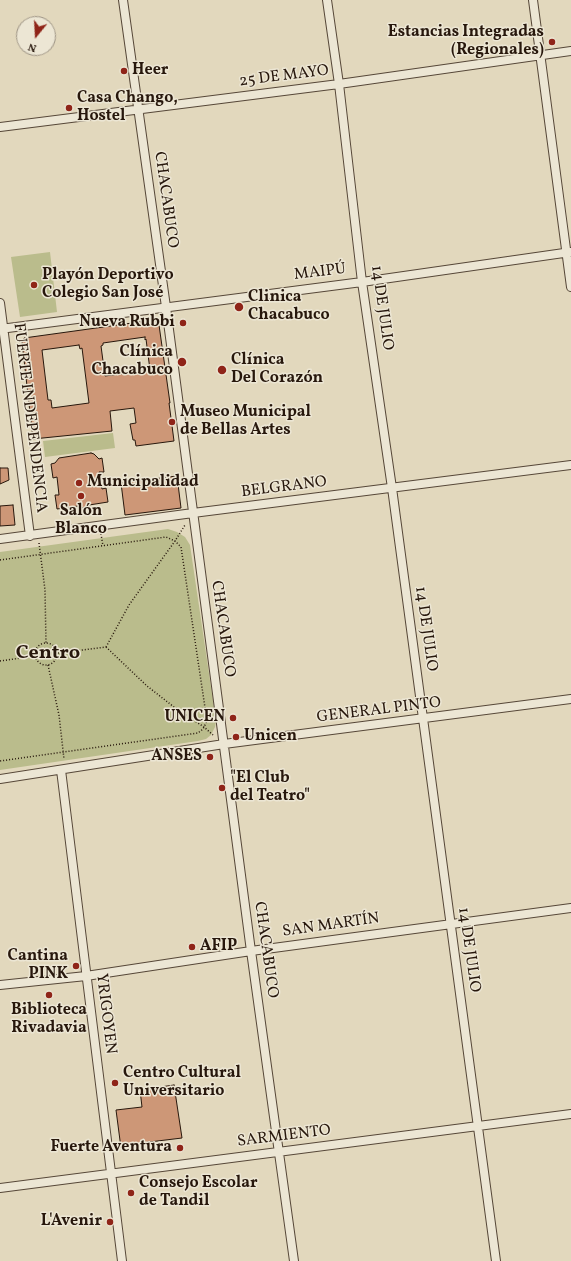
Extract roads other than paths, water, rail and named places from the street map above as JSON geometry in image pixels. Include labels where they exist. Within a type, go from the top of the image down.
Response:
[{"type":"street","name":"CHACABUCO","points":[[123,0],[166,307],[251,951],[294,1261]]},
{"type":"street","name":"14 DE JULIO","points":[[327,0],[339,84],[362,282],[392,488],[496,1261]]},
{"type":"street","points":[[533,0],[569,253],[571,287]]},
{"type":"street","name":"25 DE MAYO","points":[[0,127],[339,84],[571,51]]},
{"type":"street","name":"MAIPÚ","points":[[2,329],[362,282],[569,253]]},
{"type":"street","name":"FUERTE INDEPENDENCIA","points":[[0,303],[2,329],[34,535]]},
{"type":"street","name":"BELGRANO","points":[[0,539],[571,465]]},
{"type":"street","name":"GENERAL PINTO","points":[[0,779],[224,744],[571,699]]},
{"type":"street","name":"YRIGOYEN","points":[[63,770],[86,976],[122,1261]]},
{"type":"street","name":"SAN MARTÍN","points":[[0,985],[86,976],[251,951],[571,908]]},
{"type":"street","name":"SARMIENTO","points":[[0,1188],[571,1114]]},
{"type":"place","name":"Estancias Integradas (Regionales)","points":[[552,42]]},
{"type":"place","name":"Heer","points":[[124,71]]},
{"type":"place","name":"Casa Chango, Hostel","points":[[69,108]]},
{"type":"place","name":"Playón Deportivo Colegio San José","points":[[34,285]]},
{"type":"place","name":"Clinica Chacabuco","points":[[239,307]]},
{"type":"place","name":"Nueva Rubbi","points":[[183,323]]},
{"type":"place","name":"Clínica Chacabuco","points":[[182,362]]},
{"type":"place","name":"Clínica Del Corazón","points":[[222,370]]},
{"type":"place","name":"Museo Municipal de Bellas Artes","points":[[172,422]]},
{"type":"place","name":"Municipalidad","points":[[79,483]]},
{"type":"place","name":"Salón Blanco","points":[[81,496]]},
{"type":"place","name":"UNICEN","points":[[233,718]]},
{"type":"place","name":"Unicen","points":[[236,737]]},
{"type":"place","name":"ANSES","points":[[210,757]]},
{"type":"place","name":"\"El Club del Teatro\"","points":[[222,788]]},
{"type":"place","name":"AFIP","points":[[192,947]]},
{"type":"place","name":"Cantina PINK","points":[[76,966]]},
{"type":"place","name":"Biblioteca Rivadavia","points":[[49,995]]},
{"type":"place","name":"Centro Cultural Universitario","points":[[115,1083]]},
{"type":"place","name":"Fuerte Aventura","points":[[180,1148]]},
{"type":"place","name":"Consejo Escolar de Tandil","points":[[131,1193]]},
{"type":"place","name":"L'Avenir","points":[[110,1222]]},
{"type":"district","name":"Centro","points":[[48,654]]}]
